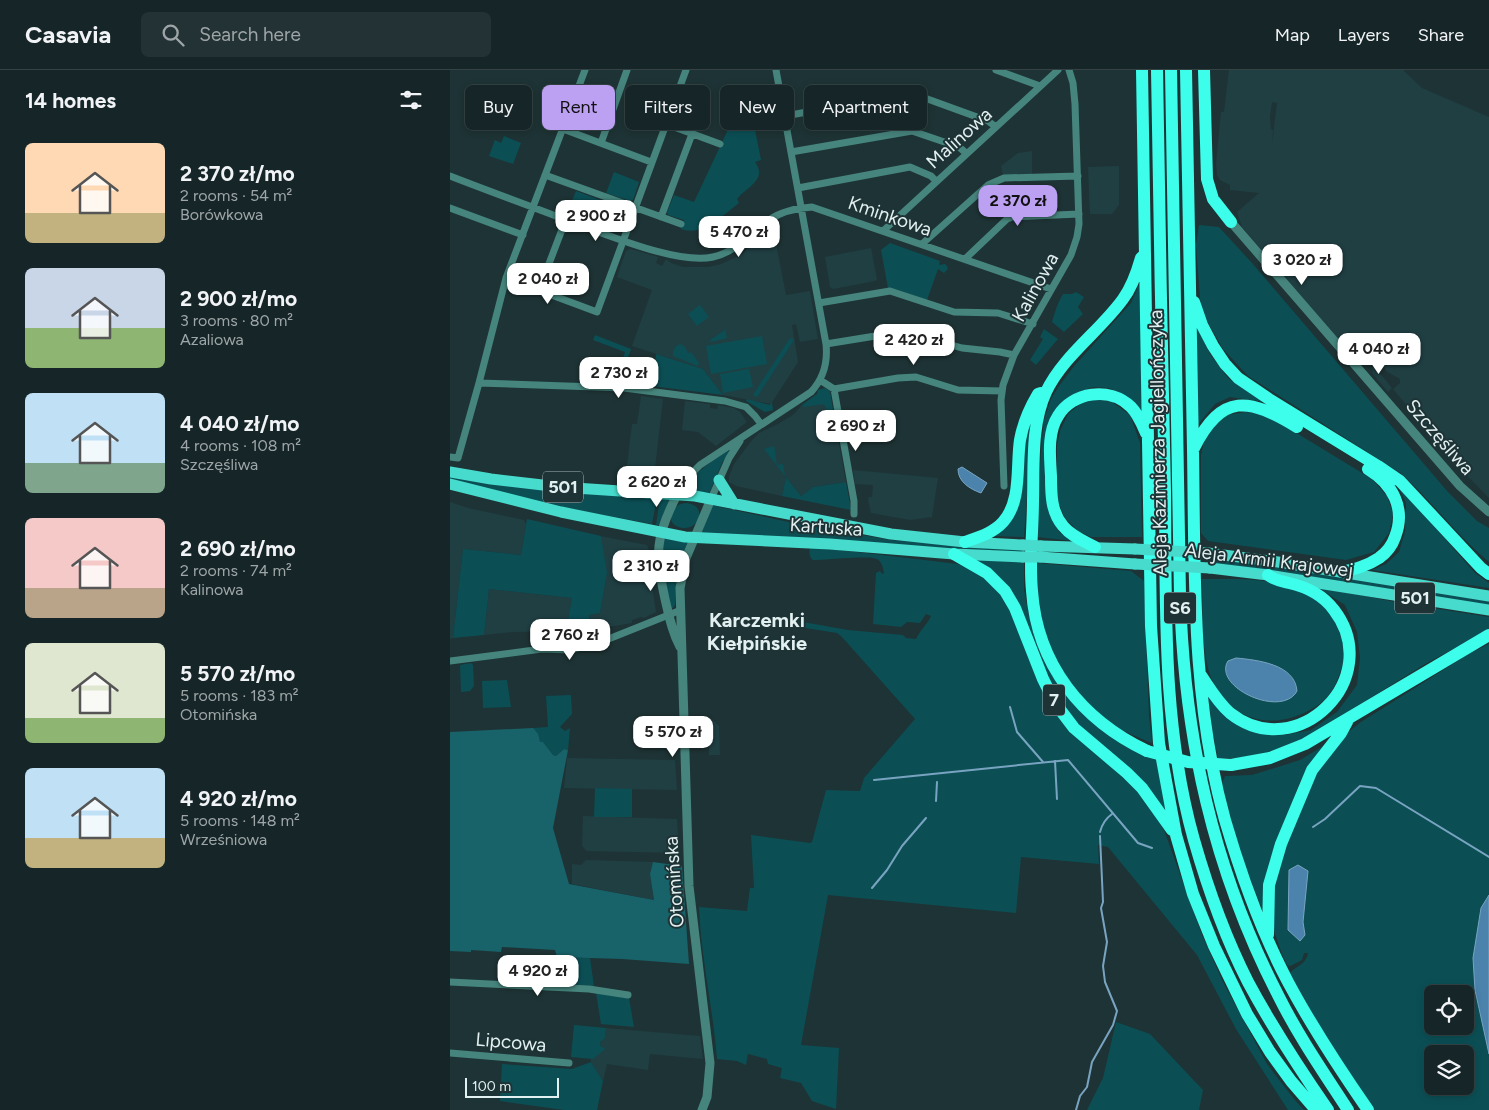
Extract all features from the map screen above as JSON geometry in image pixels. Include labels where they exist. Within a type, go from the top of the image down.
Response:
[{"type":"highway","points":[[1142,70],[1151,626],[1159,743],[1176,835]]},
{"type":"highway","name":"Aleja Kazimierza Jagiellończyka","points":[[1158,70],[1166,639],[1173,733],[1181,785],[1194,839],[1226,934],[1247,980],[1275,1031],[1328,1110]]},
{"type":"highway","name":"Aleja Kazimierza Jagiellończyka","points":[[1171,70],[1180,605],[1184,683],[1191,728],[1213,829],[1252,941],[1294,1026],[1348,1110]]},
{"type":"highway","points":[[1186,70],[1194,599],[1198,672],[1209,748],[1225,819],[1248,889],[1268,938],[1283,972],[1305,1013],[1328,1052],[1368,1110]]},
{"type":"highway","points":[[1204,70],[1206,179],[1213,199],[1231,222]]},
{"type":"highway","points":[[1146,254],[1141,258],[1134,279],[1123,299],[1056,374],[1040,406],[1036,437],[1031,570],[1033,603],[1041,638],[1055,669],[1080,704],[1116,735],[1147,751],[1188,762],[1231,765],[1260,761],[1284,754],[1305,744],[1489,635]]},
{"type":"highway","points":[[1190,290],[1202,325],[1212,346],[1238,378],[1400,481],[1481,568],[1489,574]]},
{"type":"highway","points":[[966,542],[990,532],[1003,522],[1009,514],[1014,504],[1016,491],[1022,429],[1028,411],[1038,394],[1046,391]]},
{"type":"highway","points":[[1095,547],[1071,534],[1064,528],[1054,512],[1051,494],[1050,453],[1051,437],[1058,416],[1074,399],[1091,394],[1109,395],[1124,401],[1130,406],[1148,437]]},
{"type":"highway","points":[[1193,450],[1206,426],[1214,416],[1240,405],[1261,407],[1271,411],[1386,482],[1398,502],[1400,520],[1390,547],[1380,558],[1364,566],[1342,572]]},
{"type":"highway","name":"7","points":[[954,554],[987,573],[998,582],[1015,608],[1043,679],[1056,703],[1074,728],[1142,788],[1176,835],[1193,894],[1214,946],[1247,1014],[1291,1081],[1316,1110]]},
{"type":"highway","points":[[1198,672],[1225,708],[1239,719],[1261,727],[1275,728],[1300,725],[1322,713],[1336,698],[1346,676],[1348,663],[1349,650],[1343,623],[1331,606],[1316,593],[1291,583],[1273,579],[1268,574]]},
{"type":"highway","points":[[1268,938],[1269,885],[1281,844],[1312,770],[1341,733],[1348,720]]},
{"type":"main road","name":"501","points":[[450,472],[490,479],[560,487],[711,499]]},
{"type":"main road","points":[[718,480],[734,504]]},
{"type":"main road","name":"501","points":[[450,484],[552,510],[695,537]]},
{"type":"main road","name":"Kartuska","points":[[711,499],[891,534],[966,542]]},
{"type":"main road","name":"Kartuska","points":[[695,537],[830,544],[954,554]]},
{"type":"main road","name":"Aleja Armii Krajowej","points":[[966,542],[1023,551]]},
{"type":"main road","name":"Aleja Armii Krajowej","points":[[954,554],[1095,547],[1208,553],[1489,596]]},
{"type":"main road","name":"Aleja Armii Krajowej","points":[[1040,551],[1135,564],[1210,568],[1268,574],[1489,610]]},
{"type":"street","points":[[579,85],[584,70]]},
{"type":"street","points":[[600,143],[627,70]]},
{"type":"street","points":[[680,85],[686,70]]},
{"type":"street","points":[[776,70],[779,85]]},
{"type":"street","points":[[996,70],[1040,86]]},
{"type":"street","name":"Malinowa","points":[[883,230],[1058,70]]},
{"type":"street","name":"Kalinowa","points":[[1004,486],[1002,391],[1008,368],[1074,247],[1077,238],[1079,214],[1075,104],[1073,83],[1069,70]]},
{"type":"street","points":[[794,114],[911,93],[988,121],[996,127]]},
{"type":"street","points":[[454,457],[479,383],[506,278],[563,130]]},
{"type":"street","points":[[566,130],[651,162]]},
{"type":"street","points":[[506,278],[597,312],[664,130]]},
{"type":"street","points":[[682,130],[720,144]]},
{"type":"street","points":[[677,495],[686,479],[700,465],[811,392],[820,380],[826,362],[826,344],[787,130]]},
{"type":"street","points":[[791,152],[912,131],[959,147],[966,153]]},
{"type":"street","points":[[661,217],[692,134]]},
{"type":"street","points":[[798,188],[910,167],[931,176],[936,181]]},
{"type":"street","points":[[545,175],[681,224]]},
{"type":"street","points":[[450,176],[622,240],[681,258],[706,259],[722,255],[774,217],[802,208]]},
{"type":"street","points":[[922,244],[988,185],[995,181],[1004,178],[1078,176]]},
{"type":"street","name":"Kminkowa","points":[[802,208],[812,207],[883,230],[1051,289]]},
{"type":"street","points":[[450,208],[522,235]]},
{"type":"street","points":[[965,259],[1012,216],[1079,214]]},
{"type":"street","points":[[539,290],[566,220]]},
{"type":"street","name":"Szczęśliwa","points":[[1231,222],[1460,486],[1489,512]]},
{"type":"street","points":[[818,303],[890,291],[954,312],[998,313],[1032,324]]},
{"type":"street","points":[[826,344],[900,332],[962,348],[1014,355]]},
{"type":"street","points":[[820,380],[834,389],[910,376],[922,377],[958,390],[1002,391]]},
{"type":"street","points":[[479,383],[624,388],[725,401],[746,408],[761,424]]},
{"type":"street","points":[[834,389],[854,501],[854,514]]},
{"type":"street","points":[[711,499],[729,458],[742,438]]},
{"type":"street","name":"Otomińska","points":[[677,495],[668,510],[661,532],[658,561],[673,633],[681,650]]},
{"type":"street","name":"Otomińska","points":[[702,1110],[707,1097],[710,1063],[689,886],[680,588],[682,575],[695,537],[711,499]]},
{"type":"street","points":[[450,661],[542,649],[571,650],[606,640],[681,610]]},
{"type":"street","points":[[450,982],[589,989],[628,995]]},
{"type":"street","name":"Lipcowa","points":[[450,1053],[569,1063]]},
{"type":"shaded area","points":[[1229,70],[1403,70],[1422,88],[1489,117],[1489,498],[1427,435],[1428,431],[1393,389],[1400,383],[1400,379],[1386,371],[1373,343],[1358,355],[1350,354],[1242,227],[1237,212],[1259,193],[1230,190],[1230,185],[1220,180],[1217,175],[1216,163],[1221,112],[1224,112]],"holes":[[[1272,102],[1277,103],[1272,144],[1273,130],[1271,129],[1270,117]]]},
{"type":"shaded area","points":[[728,130],[755,130],[761,160],[755,162],[759,174],[754,183],[737,199],[739,203],[712,224],[697,230],[681,229],[684,220],[668,215],[667,212],[674,195],[694,202]]},
{"type":"shaded area","points":[[504,136],[521,143],[513,164],[489,156],[495,140],[501,143]]},
{"type":"shaded area","points":[[1032,151],[1032,174],[1003,175],[1001,166],[1018,153]]},
{"type":"shaded area","points":[[1119,166],[1119,205],[1112,214],[1090,214],[1088,167]]},
{"type":"shaded area","points":[[614,172],[639,182],[633,200],[630,201],[606,193]]},
{"type":"shaded area","points":[[576,191],[600,200],[592,222],[567,213]]},
{"type":"shaded area","points":[[1199,225],[1219,227],[1448,492],[1477,521],[1489,528],[1489,562],[1402,474],[1248,376],[1223,349],[1201,310],[1196,245]]},
{"type":"shaded area","points":[[773,228],[786,295],[810,291],[818,339],[800,342],[796,324],[792,325],[798,362],[771,404],[723,395],[703,369],[632,346],[652,290],[617,277],[626,251],[631,249],[658,257],[656,263],[662,266],[666,259],[683,267],[708,267],[721,264],[741,255]]},
{"type":"shaded area","points":[[890,243],[940,261],[939,265],[945,264],[947,266],[948,269],[944,273],[938,269],[927,300],[888,288],[881,250]]},
{"type":"shaded area","points":[[871,248],[877,279],[875,281],[833,289],[830,287],[825,257]]},
{"type":"shaded area","points":[[1142,278],[1145,419],[1122,394],[1109,388],[1093,387],[1075,394],[1052,419],[1050,516],[1059,532],[1074,541],[1037,537],[1044,420],[1051,399],[1075,365],[1131,303]]},
{"type":"shaded area","points":[[1076,292],[1084,297],[1078,307],[1083,314],[1064,332],[1052,322],[1054,315],[1063,294]]},
{"type":"shaded area","points":[[700,305],[709,317],[697,326],[688,314]]},
{"type":"shaded area","points":[[1195,322],[1210,354],[1228,378],[1265,402],[1230,397],[1215,404],[1196,427]]},
{"type":"shaded area","points":[[1044,329],[1058,339],[1036,365],[1030,360],[1043,339],[1040,337]]},
{"type":"shaded area","points":[[725,330],[727,338],[711,342],[710,340]]},
{"type":"shaded area","points":[[595,335],[631,349],[620,380],[615,381],[625,352],[593,340]]},
{"type":"shaded area","points":[[762,336],[767,364],[711,374],[706,346]]},
{"type":"shaded area","points":[[790,338],[794,340],[757,397],[753,395]]},
{"type":"shaded area","points":[[680,344],[685,347],[688,353],[691,352],[699,363],[698,366],[673,356],[674,349]]},
{"type":"shaded area","points":[[656,354],[703,369],[723,395],[652,386]]},
{"type":"shaded area","points":[[1374,356],[1379,356],[1378,371],[1392,388],[1388,392],[1372,373]]},
{"type":"shaded area","points":[[749,369],[753,387],[723,393],[720,374]]},
{"type":"shaded area","points":[[825,388],[830,391],[833,410],[830,414],[828,414],[823,404],[804,407],[802,405],[817,394],[818,390]]},
{"type":"shaded area","points":[[641,396],[663,399],[655,468],[627,466],[632,424],[637,424]]},
{"type":"shaded area","points":[[747,399],[770,405],[772,402],[773,410],[765,412],[746,401]]},
{"type":"shaded area","points":[[1094,399],[1112,402],[1130,415],[1140,443],[1142,537],[1091,537],[1078,531],[1065,518],[1057,499],[1057,446],[1060,431],[1068,414],[1079,405]]},
{"type":"shaded area","points":[[831,400],[846,482],[813,487],[801,496],[786,477],[782,496],[736,486],[729,482],[729,476],[734,464],[759,433],[793,415],[802,405]]},
{"type":"shaded area","points":[[685,401],[710,404],[710,408],[717,409],[718,405],[734,408],[740,412],[747,422],[716,446],[698,432],[682,430]]},
{"type":"shaded area","points":[[1035,406],[1024,537],[992,536],[1004,528],[1023,444]]},
{"type":"shaded area","points":[[1246,412],[1267,415],[1372,479],[1387,496],[1393,514],[1389,533],[1374,552],[1346,560],[1208,541],[1201,533],[1201,455],[1205,437],[1227,415]]},
{"type":"shaded area","points":[[774,446],[777,465],[783,464],[785,476],[764,449]]},
{"type":"shaded area","points":[[734,447],[722,463],[709,494],[683,490],[699,471]]},
{"type":"shaded area","points":[[962,467],[987,483],[981,493],[962,481],[958,469]]},
{"type":"shaded area","points":[[853,470],[938,478],[932,517],[910,520],[871,513],[868,500],[869,497],[872,497],[873,485],[855,484]]},
{"type":"shaded area","points":[[450,476],[657,497],[652,524],[561,507],[450,480]]},
{"type":"shaded area","points":[[786,477],[801,496],[813,487],[846,482],[851,510],[782,496]]},
{"type":"shaded area","points":[[1397,484],[1475,573],[1489,583],[1489,588],[1372,570],[1386,564],[1399,552],[1405,532],[1406,503]]},
{"type":"shaded area","points":[[660,497],[670,499],[660,525],[656,525]]},
{"type":"shaded area","points":[[450,502],[468,508],[524,520],[526,524],[521,555],[463,549],[453,638],[450,639]]},
{"type":"shaded area","points":[[687,503],[697,508],[699,517],[697,522],[689,528],[683,528],[673,523],[671,515],[676,507]]},
{"type":"shaded area","points":[[711,505],[798,524],[891,540],[1021,549],[1021,552],[701,534]]},
{"type":"shaded area","points":[[527,519],[601,536],[607,573],[600,613],[589,615],[591,630],[566,631],[572,598],[489,589],[484,635],[453,638],[463,549],[521,555]]},
{"type":"shaded area","points":[[600,536],[647,545],[651,556],[650,573],[656,612],[644,618],[632,620],[632,623],[591,630],[589,615],[600,613],[607,573]]},
{"type":"shaded area","points":[[663,538],[688,542],[677,573],[675,605],[673,608],[671,608],[663,577]]},
{"type":"shaded area","points":[[810,548],[958,564],[979,572],[1008,603],[1036,675],[1124,777],[1146,799],[1164,830],[1202,935],[1223,982],[1267,1064],[1304,1110],[1288,1110],[1236,1029],[1197,955],[1108,847],[1098,845],[1099,864],[1021,857],[1016,913],[828,895],[801,1045],[839,1048],[836,1109],[812,1101],[801,1083],[780,1078],[782,1068],[768,1064],[767,1059],[748,1054],[746,1065],[737,1061],[717,1059],[699,907],[747,911],[750,888],[754,888],[751,835],[812,842],[826,790],[860,791],[864,778],[915,719],[837,633],[787,625],[786,619],[848,630],[903,635],[906,638],[916,639],[931,616],[926,614],[920,623],[907,622],[901,627],[873,624],[876,573],[880,571],[882,574],[884,573],[880,562],[877,559],[865,557],[813,560],[809,551]]},
{"type":"shaded area","points":[[1213,559],[1283,568],[1489,601],[1489,606],[1285,572],[1213,563]]},
{"type":"shaded area","points":[[975,560],[1024,562],[1024,589],[1028,611],[1034,636],[1045,660],[1136,751],[1156,760],[1168,817],[1064,709],[1048,681],[1016,601]]},
{"type":"shaded area","points":[[1037,563],[1131,571],[1144,581],[1149,716],[1152,743],[1121,730],[1104,719],[1091,708],[1069,681],[1052,651],[1041,619],[1037,592]]},
{"type":"shaded area","points":[[1202,579],[1253,580],[1278,583],[1302,591],[1320,603],[1333,619],[1344,646],[1341,670],[1336,683],[1327,697],[1304,713],[1278,720],[1253,718],[1231,706],[1214,684],[1206,661],[1203,633]]},
{"type":"shaded area","points":[[1316,586],[1395,602],[1489,617],[1489,630],[1425,664],[1306,738],[1263,754],[1237,758],[1218,758],[1208,695],[1259,732],[1285,735],[1311,730],[1337,712],[1357,685],[1360,658],[1357,632],[1345,605]]},
{"type":"shaded area","points":[[489,589],[572,598],[566,631],[513,632],[484,635]]},
{"type":"shaded area","points":[[1489,644],[1489,895],[1481,908],[1475,990],[1489,1054],[1489,1110],[1374,1110],[1320,1027],[1290,973],[1303,962],[1308,953],[1304,953],[1302,960],[1290,966],[1287,965],[1275,934],[1271,910],[1277,868],[1316,771],[1347,733],[1361,722],[1470,653]],"holes":[[[1289,870],[1308,871],[1300,941],[1288,930]]]},
{"type":"shaded area","points":[[1236,658],[1264,662],[1282,669],[1295,682],[1297,691],[1289,699],[1278,702],[1264,701],[1251,696],[1230,681],[1226,671],[1228,661]]},
{"type":"shaded area","points":[[471,663],[473,665],[474,686],[470,691],[461,692],[460,665]]},
{"type":"shaded area","points":[[507,680],[511,707],[483,708],[482,681]]},
{"type":"shaded area","points":[[571,695],[572,714],[560,727],[565,731],[570,728],[568,750],[564,749],[556,756],[553,755],[543,742],[540,742],[533,728],[548,727],[546,696]]},
{"type":"shaded area","points":[[711,718],[719,726],[720,755],[709,755],[709,732],[703,727]]},
{"type":"shaded area","points":[[533,728],[538,734],[540,742],[543,742],[553,755],[556,756],[564,749],[568,750],[553,828],[569,884],[654,900],[650,874],[653,862],[682,866],[689,964],[557,957],[555,950],[502,947],[501,952],[450,951],[450,732]]},
{"type":"shaded area","points":[[1325,745],[1309,765],[1300,782],[1271,857],[1264,914],[1238,847],[1222,783],[1225,776],[1252,775],[1300,760]]},
{"type":"shaded area","points":[[567,758],[675,760],[677,790],[564,788]]},
{"type":"shaded area","points":[[595,788],[632,789],[632,817],[594,817]]},
{"type":"shaded area","points":[[583,816],[677,819],[679,853],[587,851],[582,846]]},
{"type":"shaded area","points":[[586,860],[653,862],[650,875],[654,900],[572,884],[572,864],[581,865]]},
{"type":"shaded area","points":[[1298,865],[1308,871],[1303,922],[1305,935],[1300,941],[1288,930],[1289,870]]},
{"type":"shaded area","points":[[1489,895],[1489,1054],[1475,990],[1473,958],[1481,908]]},
{"type":"shaded area","points":[[557,957],[590,958],[594,986],[562,984]]},
{"type":"shaded area","points":[[596,993],[629,998],[634,1027],[601,1024]]},
{"type":"shaded area","points":[[1116,1022],[1150,1034],[1203,1090],[1199,1110],[1087,1110],[1103,1078]]},
{"type":"shaded area","points":[[574,1025],[606,1028],[605,1038],[600,1042],[601,1047],[605,1048],[604,1050],[593,1059],[571,1057]]},
{"type":"shaded area","points":[[606,1028],[700,1036],[703,1059],[650,1054],[648,1070],[607,1064],[603,1081],[591,1059],[593,1059],[601,1047],[600,1041],[605,1038]]},
{"type":"shaded area","points":[[591,1062],[603,1081],[597,1110],[564,1110],[500,1101],[502,1064],[572,1069]]},
{"type":"waterway","points":[[1010,707],[1017,732],[1043,762]]},
{"type":"waterway","points":[[874,780],[1068,760],[1138,843],[1152,848]]},
{"type":"waterway","points":[[1055,761],[1057,799]]},
{"type":"waterway","points":[[936,801],[937,782]]},
{"type":"waterway","points":[[1313,827],[1325,819],[1360,786],[1376,788],[1489,857]]},
{"type":"waterway","points":[[1100,832],[1104,822],[1112,814]]},
{"type":"waterway","points":[[872,888],[887,870],[902,846],[926,818]]},
{"type":"waterway","points":[[1076,1110],[1080,1096],[1087,1087],[1092,1062],[1113,1025],[1117,1011],[1105,982],[1103,966],[1107,942],[1101,908],[1103,902],[1100,836]]},
{"type":"district","name":"Karczemki Kiełpińskie","points":[[757,632]]}]
